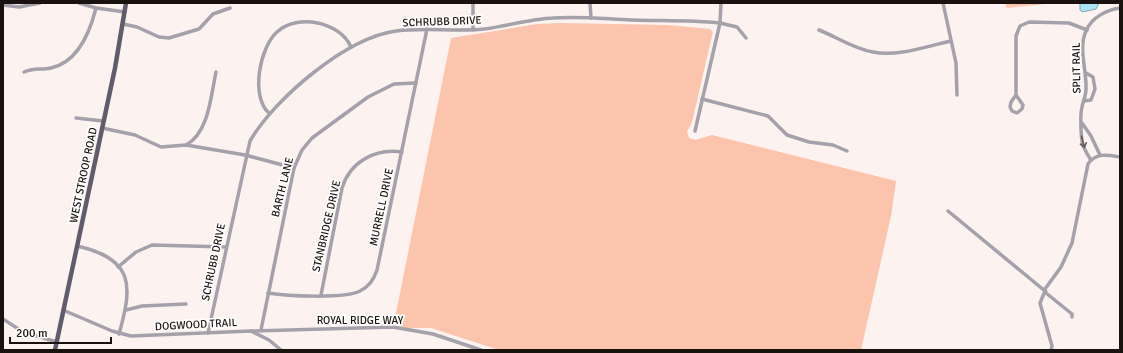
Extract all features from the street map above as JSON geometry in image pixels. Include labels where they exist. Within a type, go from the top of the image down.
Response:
[{"type":"main road","name":"WEST STROOP ROAD","points":[[55,350],[102,128],[126,3]]},
{"type":"street","points":[[3,5],[19,8],[40,3]]},
{"type":"street","points":[[79,3],[96,8],[125,12]]},
{"type":"street","points":[[473,3],[473,30]]},
{"type":"street","points":[[590,3],[591,18]]},
{"type":"street","points":[[695,131],[720,23],[721,3]]},
{"type":"street","points":[[943,3],[956,63],[957,95]]},
{"type":"street","points":[[24,72],[56,66],[74,54],[90,26],[96,8]]},
{"type":"street","points":[[123,24],[137,27],[159,37],[169,38],[199,29],[213,14],[230,8]]},
{"type":"street","name":"SPLIT RAIL","points":[[1090,160],[1082,141],[1081,112],[1086,90],[1086,73],[1082,47],[1087,30],[1092,22],[1104,13],[1120,8]]},
{"type":"street","name":"SCHRUBB DRIVE","points":[[208,333],[245,155],[250,141],[269,113],[315,73],[351,48],[387,33],[427,29],[473,30],[548,18],[591,18],[720,23],[737,27],[746,38]]},
{"type":"street","points":[[1016,95],[1011,102],[1010,107],[1012,111],[1017,113],[1022,109],[1023,105],[1016,95],[1016,36],[1020,26],[1029,22],[1069,22],[1087,30]]},
{"type":"street","points":[[269,113],[260,101],[258,85],[265,53],[271,39],[278,31],[294,24],[319,24],[331,27],[342,34],[351,48]]},
{"type":"street","name":"MURRELL DRIVE","points":[[268,293],[286,296],[356,293],[367,287],[375,276],[427,29]]},
{"type":"street","points":[[819,30],[865,50],[882,53],[895,52],[952,41]]},
{"type":"street","points":[[186,145],[197,134],[204,121],[216,72]]},
{"type":"street","points":[[1084,101],[1091,100],[1095,89],[1093,77],[1086,73]]},
{"type":"street","name":"BARTH LANE","points":[[260,330],[294,168],[302,150],[312,138],[368,97],[394,84],[416,83]]},
{"type":"street","points":[[702,100],[768,116],[787,135],[808,142],[833,146],[847,152]]},
{"type":"street","points":[[76,118],[103,121]]},
{"type":"street","points":[[1082,123],[1091,136],[1100,155]]},
{"type":"street","points":[[102,128],[135,135],[161,147],[186,145],[245,155],[294,168]]},
{"type":"street","name":"STANBRIDGE DRIVE","points":[[321,295],[342,188],[348,174],[360,161],[375,154],[387,150],[402,152]]},
{"type":"street","points":[[1051,350],[1052,346],[1040,303],[1048,284],[1061,267],[1072,243],[1084,178],[1090,160],[1100,155],[1120,157]]},
{"type":"street","points":[[948,211],[1072,314],[1072,317]]},
{"type":"street","points":[[118,267],[136,252],[152,245],[226,247]]},
{"type":"street","points":[[77,246],[102,254],[118,267],[127,282],[128,294],[126,310],[119,334]]},
{"type":"street","points":[[126,310],[142,306],[186,304]]},
{"type":"street","name":"DOGWOOD TRAIL","points":[[63,310],[119,334],[131,336],[251,331],[270,340],[281,350]]},
{"type":"street","points":[[3,319],[23,332],[57,342]]},
{"type":"street","name":"ROYAL RIDGE WAY","points":[[260,330],[393,327],[433,334],[481,350]]},
{"type":"street","points":[[251,331],[260,330]]},
{"type":"shaded area","points":[[1005,3],[1055,3],[1007,8]]},
{"type":"shaded area","points":[[537,24],[668,25],[710,29],[713,32],[692,122],[687,132],[689,138],[695,140],[712,135],[896,181],[891,216],[861,350],[499,350],[431,328],[406,328],[402,327],[401,324],[394,323],[451,38]]},
{"type":"water","points":[[1080,3],[1099,3],[1096,9],[1082,12],[1080,10]]}]
